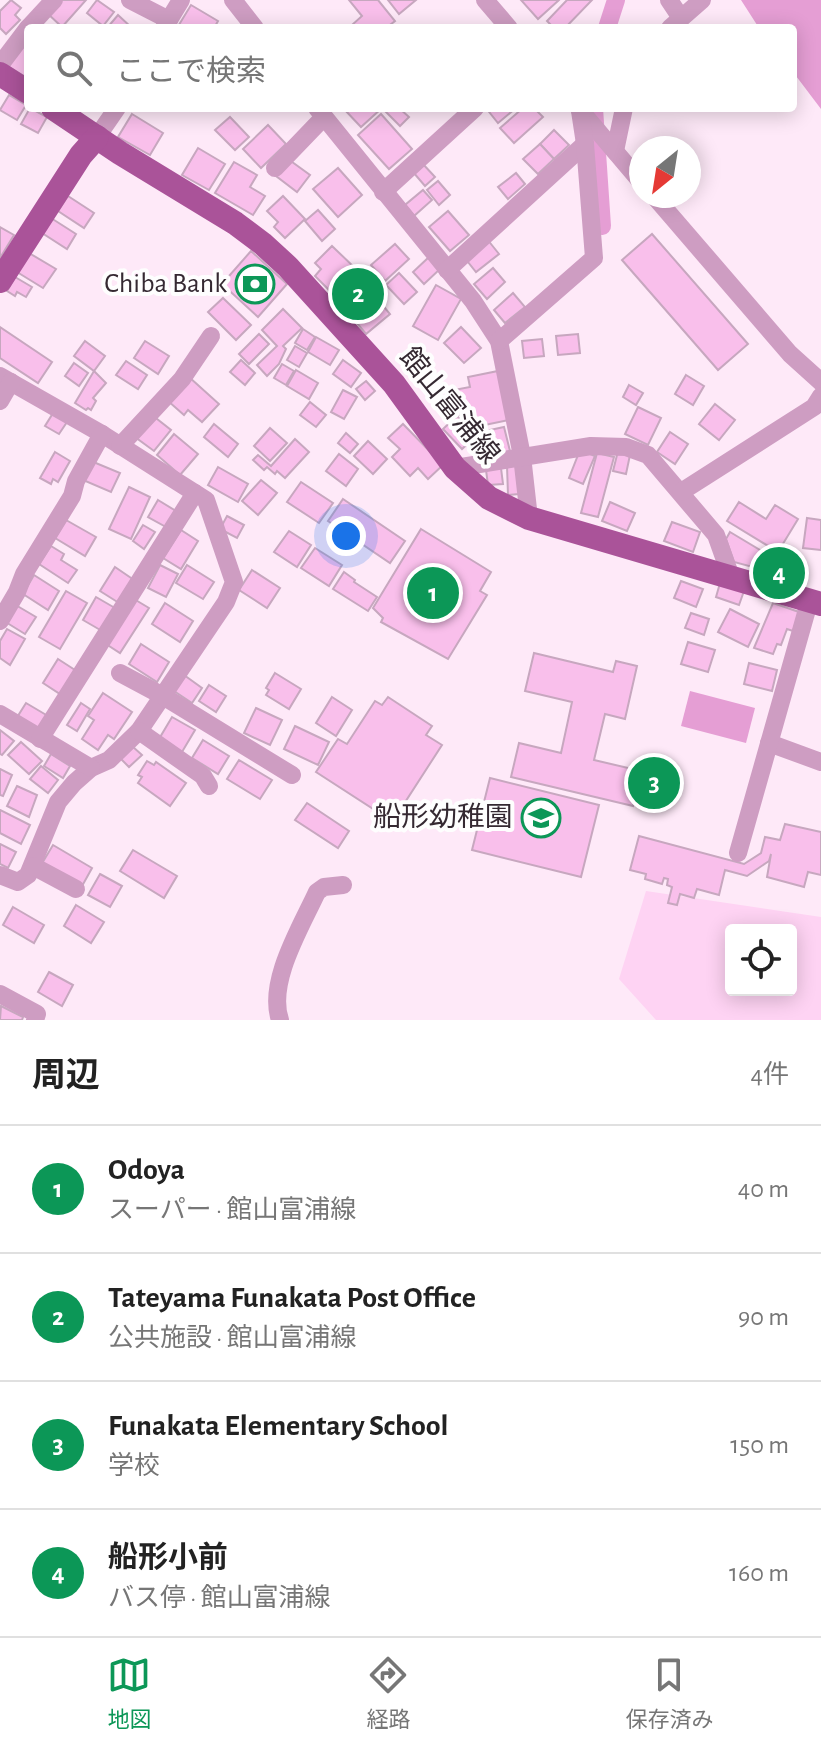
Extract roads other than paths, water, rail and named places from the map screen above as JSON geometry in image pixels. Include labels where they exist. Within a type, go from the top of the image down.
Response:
[{"type":"main road","points":[[0,74],[24,89]]},
{"type":"main road","name":"館山富浦線","points":[[59,112],[235,223],[263,244],[288,267],[394,384],[455,468],[489,498],[529,518],[815,602]]},
{"type":"main road","points":[[0,281],[81,155],[97,137]]},
{"type":"street","points":[[32,24],[54,0]]},
{"type":"street","points":[[130,0],[167,24],[181,0]]},
{"type":"street","points":[[233,0],[252,24]]},
{"type":"street","points":[[485,0],[506,24]]},
{"type":"street","points":[[669,0],[676,23],[702,0]]},
{"type":"street","points":[[0,65],[24,33]]},
{"type":"street","points":[[97,137],[114,112]]},
{"type":"street","points":[[275,168],[321,112],[447,270],[499,341],[522,456],[529,518]]},
{"type":"street","points":[[383,192],[471,112]]},
{"type":"street","points":[[581,112],[629,168]]},
{"type":"street","points":[[499,341],[594,258],[581,112]]},
{"type":"street","points":[[612,148],[623,112]]},
{"type":"street","points":[[447,270],[585,144]]},
{"type":"street","points":[[664,208],[790,354],[821,382]]},
{"type":"street","points":[[120,446],[182,379],[211,336]]},
{"type":"street","points":[[0,401],[6,379],[102,434],[206,500],[231,571],[233,590],[139,731],[109,760],[91,768],[58,802],[28,875],[18,882],[0,875]]},
{"type":"street","points":[[681,492],[814,407],[821,396]]},
{"type":"street","points":[[0,621],[24,574],[72,496],[76,481],[102,434]]},
{"type":"street","points":[[455,468],[591,446],[626,447],[648,455],[716,535],[731,577]]},
{"type":"street","points":[[40,739],[195,493]]},
{"type":"street","points":[[738,853],[769,743],[815,602]]},
{"type":"street","points":[[120,673],[292,775]]},
{"type":"street","points":[[0,714],[91,768]]},
{"type":"street","points":[[139,731],[203,776],[209,786]]},
{"type":"street","points":[[769,743],[821,762]]},
{"type":"street","points":[[33,866],[76,889]]},
{"type":"street","points":[[280,1020],[276,1009],[277,990],[287,958],[317,892],[324,887],[343,885]]},
{"type":"street","points":[[0,994],[31,1009],[37,1014],[35,1020]]},
{"type":"waterway","points":[[608,24],[616,0]]},
{"type":"waterway","points":[[594,112],[602,226]]},
{"type":"place","name":"Chiba Bank","points":[[255,284]]},
{"type":"place","name":"Tateyama Funakata Post Office","points":[[358,294]]},
{"type":"place","name":"船形小前","points":[[779,573]]},
{"type":"place","name":"Odoya","points":[[433,593]]},
{"type":"place","name":"Funakata Elementary School","points":[[654,783]]},
{"type":"place","name":"船形幼稚園","points":[[541,818]]}]
